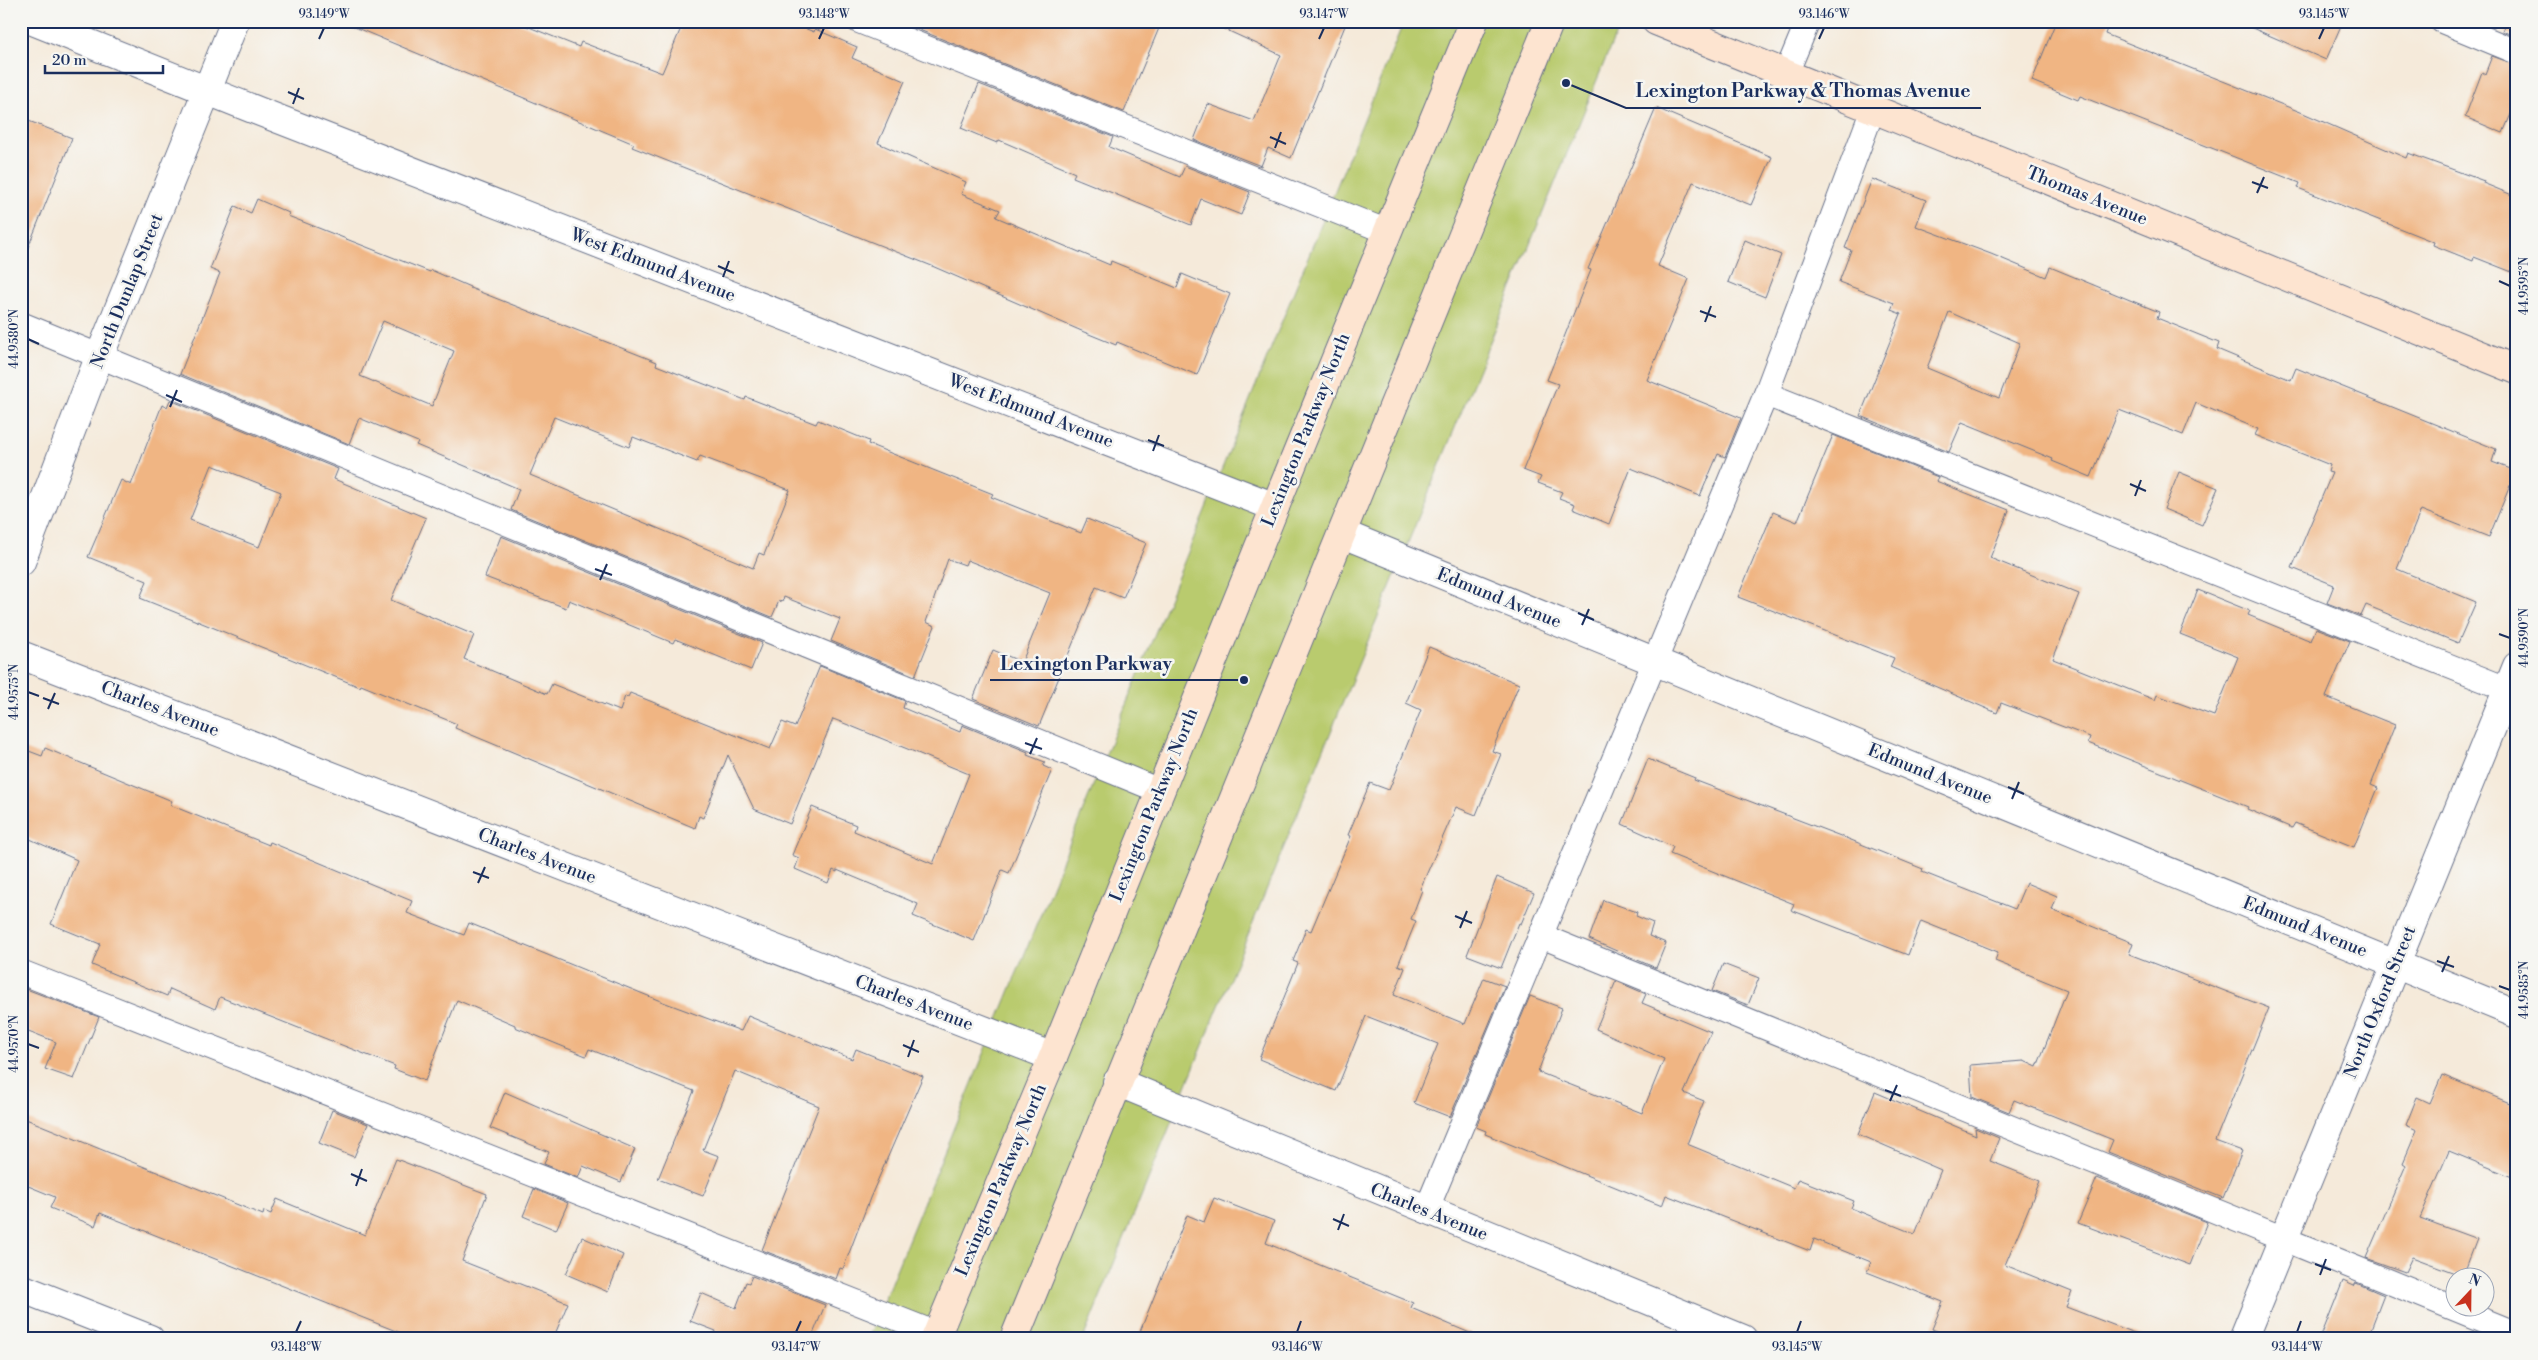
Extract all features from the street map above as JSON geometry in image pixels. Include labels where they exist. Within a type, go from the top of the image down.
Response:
[{"type":"main road","name":"Lexington Parkway North","points":[[936,1336],[1053,1057],[1474,21]]},
{"type":"main road","points":[[1014,1339],[1117,1082],[1343,534],[1550,21]]},
{"type":"main road","name":"Thomas Avenue","points":[[1656,21],[2517,370]]},
{"type":"street","name":"West Edmund Avenue","points":[[33,21],[1275,507]]},
{"type":"street","name":"North Dunlap Street","points":[[21,562],[100,355],[235,21]]},
{"type":"street","name":"Edmund Avenue","points":[[1343,534],[2517,1014]]},
{"type":"street","name":"Charles Avenue","points":[[21,655],[1053,1057]]},
{"type":"street","name":"North Oxford Street","points":[[2243,1339],[2396,964],[2514,682]]},
{"type":"street","name":"Charles Avenue","points":[[1117,1082],[1426,1211],[1743,1339]]},
{"type":"street","points":[[21,1288],[150,1339]]},
{"type":"lane","points":[[859,21],[1388,232]]},
{"type":"lane","points":[[1786,74],[1808,21]]},
{"type":"lane","points":[[2442,21],[2517,52]]},
{"type":"lane","points":[[1426,1211],[1653,661],[1766,394],[1873,109]]},
{"type":"lane","points":[[21,324],[1160,791]]},
{"type":"lane","points":[[1766,394],[2514,682]]},
{"type":"lane","points":[[1541,936],[2517,1334]]},
{"type":"lane","points":[[21,972],[936,1336]]},
{"type":"green space","points":[[1404,21],[1621,21],[1083,1339],[868,1339]]},
{"type":"building","points":[[340,21],[514,21],[579,47],[581,42],[662,73],[684,21],[787,21],[814,32],[815,29],[857,47],[852,58],[905,81],[878,143],[966,182],[961,194],[1000,210],[996,217],[1110,265],[1111,261],[1177,288],[1182,274],[1230,294],[1197,375],[1117,342],[1116,345],[932,266],[632,147],[634,144]]},
{"type":"building","points":[[897,21],[1162,21],[1124,112]]},
{"type":"building","points":[[1207,21],[1347,21],[1291,158],[1268,148],[1261,166],[1194,140],[1208,104],[1254,121],[1281,55]]},
{"type":"building","points":[[2056,21],[2110,21],[2105,34],[2303,113],[2406,158],[2408,153],[2484,181],[2483,183],[2517,197],[2517,274],[2474,257],[2473,261],[2433,245],[2434,242],[2298,188],[2300,183],[2080,96],[2078,100],[2032,81]]},
{"type":"building","points":[[2236,21],[2343,21],[2326,60]]},
{"type":"building","points":[[2506,21],[2517,21],[2517,37],[2502,31]]},
{"type":"building","points":[[2492,56],[2517,65],[2517,100],[2503,133],[2465,117],[2482,72],[2485,74]]},
{"type":"building","points":[[979,84],[1113,137],[1109,147],[1180,177],[1185,166],[1250,192],[1241,215],[1201,199],[1191,225],[1073,177],[1075,173],[999,140],[997,143],[961,128]]},
{"type":"building","points":[[1656,108],[1772,157],[1751,205],[1693,182],[1658,266],[1689,279],[1647,380],[1741,418],[1725,457],[1718,454],[1700,496],[1631,468],[1609,524],[1573,509],[1575,504],[1559,498],[1562,492],[1538,483],[1541,477],[1523,470],[1558,384],[1547,380],[1591,270],[1588,269]]},
{"type":"building","points":[[21,118],[72,138],[23,260],[21,260]]},
{"type":"building","points":[[1872,179],[1926,200],[1916,226],[2046,277],[2050,267],[2159,312],[2157,318],[2219,343],[2217,349],[2291,380],[2296,368],[2496,449],[2492,462],[2516,471],[2489,537],[2421,510],[2397,569],[2476,602],[2458,643],[2366,605],[2361,616],[2327,603],[2334,585],[2292,568],[2332,473],[2328,472],[2330,465],[2255,435],[2258,429],[2196,403],[2183,435],[2119,410],[2091,477],[2052,461],[2053,459],[1962,422],[1949,452],[1860,416],[1901,314],[1891,310],[1894,303],[1839,282],[1851,250],[1845,248]],"holes":[[[1949,312],[2020,343],[1999,398],[1927,368]]]},
{"type":"building","points":[[257,199],[289,213],[288,216],[430,272],[431,270],[470,288],[657,362],[656,365],[745,400],[746,397],[816,424],[818,420],[869,441],[868,444],[993,494],[991,497],[1081,533],[1087,519],[1146,543],[1123,598],[1096,587],[1039,726],[973,699],[993,650],[1022,662],[1050,593],[967,560],[965,565],[948,559],[926,622],[935,626],[915,676],[831,641],[840,619],[784,597],[782,602],[779,601],[772,617],[511,510],[519,489],[416,445],[418,442],[359,418],[349,444],[180,374],[220,273],[210,269],[235,206],[251,213]],"holes":[[[383,321],[454,351],[432,406],[360,376]],[[554,417],[629,447],[633,437],[697,462],[700,456],[790,490],[764,555],[759,553],[753,568],[530,475]]]},
{"type":"building","points":[[1745,240],[1781,255],[1765,297],[1728,282]]},
{"type":"building","points":[[170,400],[338,469],[334,479],[426,518],[391,600],[474,635],[464,659],[547,694],[552,684],[620,711],[625,696],[628,697],[630,693],[770,749],[782,722],[795,727],[820,666],[905,701],[903,708],[960,732],[962,725],[1028,752],[1027,755],[1045,762],[1043,766],[1052,770],[1009,873],[1002,870],[974,941],[913,916],[918,904],[837,870],[837,872],[833,870],[828,883],[795,869],[799,858],[792,855],[812,807],[856,825],[854,831],[933,864],[969,774],[833,719],[790,824],[754,809],[728,755],[703,818],[699,816],[695,828],[455,728],[457,724],[140,598],[147,581],[88,557],[121,480],[131,485],[162,405],[167,407]],"holes":[[[212,465],[281,492],[259,547],[190,520]]]},
{"type":"building","points":[[1833,435],[1938,477],[1936,481],[2009,510],[1990,558],[2079,594],[2053,659],[2155,700],[2157,695],[2214,716],[2238,657],[2180,634],[2198,590],[2250,611],[2248,615],[2311,641],[2316,628],[2350,641],[2326,697],[2395,725],[2371,785],[2378,788],[2354,847],[2295,823],[2292,828],[2247,809],[2248,807],[2088,743],[2090,737],[2001,703],[1997,713],[1890,667],[1894,658],[1738,597],[1773,512],[1797,522]]},
{"type":"building","points":[[2179,472],[2218,488],[2202,525],[2164,509]]},
{"type":"building","points":[[501,536],[762,643],[751,670],[675,639],[673,643],[569,600],[566,608],[485,577]]},
{"type":"building","points":[[1429,647],[1519,684],[1492,751],[1501,754],[1476,815],[1456,807],[1420,889],[1422,890],[1411,919],[1416,921],[1398,965],[1405,968],[1394,995],[1465,1024],[1484,978],[1505,986],[1450,1117],[1414,1103],[1438,1044],[1366,1016],[1336,1091],[1259,1059],[1298,963],[1293,961],[1306,929],[1311,931],[1351,836],[1348,835],[1370,783],[1389,790],[1421,710],[1406,703]]},
{"type":"building","points":[[21,748],[42,756],[45,748],[172,801],[170,805],[269,845],[270,842],[412,901],[407,913],[464,935],[469,923],[663,1002],[741,1031],[748,1016],[852,1059],[856,1049],[923,1076],[870,1198],[843,1269],[840,1268],[836,1279],[762,1250],[819,1106],[735,1071],[703,1150],[719,1156],[703,1196],[658,1179],[694,1091],[589,1049],[586,1056],[515,1027],[515,1025],[457,1000],[425,1081],[394,1069],[395,1066],[220,997],[215,1009],[170,989],[167,996],[92,965],[100,944],[51,924],[77,860],[21,835]]},
{"type":"building","points":[[1648,759],[1695,778],[1694,780],[1923,869],[1922,872],[2015,909],[2026,883],[2057,896],[2052,910],[2133,943],[2129,954],[2269,1008],[2215,1141],[2242,1151],[2223,1198],[2108,1152],[2113,1140],[2014,1100],[2009,1112],[1972,1097],[1970,1065],[2024,1061],[2037,1067],[2067,990],[1995,961],[1998,952],[1921,921],[1908,955],[1791,910],[1794,904],[1670,854],[1673,847],[1622,824]]},
{"type":"building","points":[[1497,877],[1534,893],[1521,924],[1519,923],[1501,968],[1467,955]]},
{"type":"building","points":[[1603,900],[1637,912],[1636,916],[1653,923],[1649,936],[1666,943],[1656,968],[1589,939]]},
{"type":"building","points":[[1723,964],[1759,978],[1748,1005],[1712,991]]},
{"type":"building","points":[[1616,981],[1646,994],[1642,1003],[1711,1032],[1684,1093],[1704,1101],[1687,1144],[1794,1188],[1798,1179],[1854,1201],[1851,1208],[1915,1234],[1941,1170],[1858,1134],[1875,1092],[1976,1135],[1975,1128],[1999,1138],[1990,1161],[2040,1181],[2005,1265],[2072,1292],[2066,1307],[2142,1336],[2141,1339],[1957,1339],[1932,1329],[1943,1302],[1867,1272],[1871,1262],[1814,1239],[1810,1251],[1666,1195],[1662,1206],[1485,1134],[1486,1131],[1476,1127],[1530,996],[1562,1008],[1538,1072],[1642,1113],[1664,1059],[1596,1029]]},
{"type":"building","points":[[21,987],[99,1017],[74,1079],[45,1069],[56,1042],[21,1028]]},
{"type":"building","points":[[2442,1075],[2517,1106],[2517,1179],[2449,1151],[2420,1218],[2477,1239],[2466,1268],[2446,1268],[2446,1270],[2412,1257],[2405,1272],[2366,1258],[2406,1165],[2403,1163],[2417,1130],[2406,1125],[2417,1097],[2430,1103]]},
{"type":"building","points":[[505,1092],[635,1149],[621,1182],[583,1166],[578,1178],[544,1164],[549,1152],[490,1128]]},
{"type":"building","points":[[332,1110],[368,1124],[354,1157],[319,1143]]},
{"type":"building","points":[[21,1117],[263,1215],[264,1211],[271,1214],[277,1199],[365,1235],[396,1159],[487,1194],[462,1261],[568,1303],[553,1339],[416,1339],[100,1213],[95,1226],[50,1208],[55,1197],[21,1183]]},
{"type":"building","points":[[2097,1178],[2207,1222],[2190,1265],[2078,1223]]},
{"type":"building","points":[[534,1189],[568,1203],[556,1230],[523,1216]]},
{"type":"building","points":[[1214,1198],[1274,1221],[1266,1243],[1413,1303],[1411,1308],[1484,1339],[1137,1339],[1187,1215],[1204,1222]]},
{"type":"building","points":[[582,1237],[623,1255],[608,1292],[566,1274]]},
{"type":"building","points":[[752,1276],[825,1305],[811,1339],[713,1339],[716,1331],[690,1321],[701,1293],[736,1308],[746,1282],[749,1283]]},
{"type":"building","points":[[2343,1281],[2354,1286],[2356,1283],[2384,1295],[2367,1339],[2320,1339]]},
{"type":"place","name":"Lexington Parkway & Thomas Avenue","points":[[1566,83]]},
{"type":"place","name":"Lexington Parkway","points":[[1244,680]]}]
